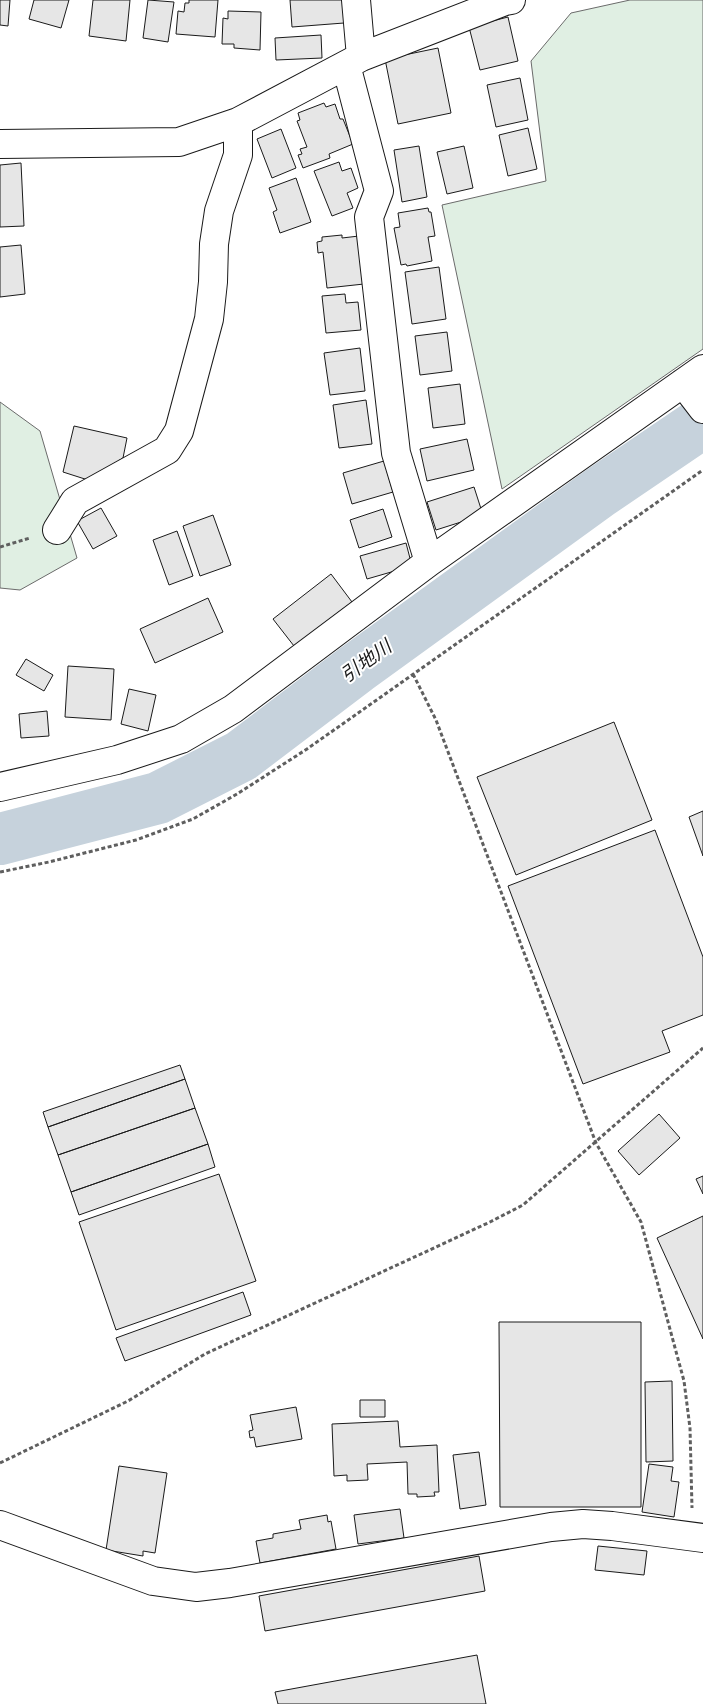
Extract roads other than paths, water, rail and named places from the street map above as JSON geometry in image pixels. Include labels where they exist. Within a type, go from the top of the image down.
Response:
[{"type":"street","points":[[356,0],[353,61],[379,191],[369,217],[396,453],[429,562]]},
{"type":"street","points":[[0,144],[179,142],[238,122],[353,61],[511,0]]},
{"type":"street","points":[[57,530],[75,501],[168,450],[179,431],[209,319],[214,244],[219,211],[238,155],[238,122]]},
{"type":"street","points":[[0,787],[116,760],[181,738],[233,709],[429,562],[695,389]]},
{"type":"street","points":[[0,1525],[153,1582],[196,1587],[230,1583],[551,1527],[584,1524],[612,1526],[698,1538]]},
{"type":"waterway","name":"引地川","points":[[0,839],[158,798],[241,756],[357,668],[600,492],[703,422]]}]
